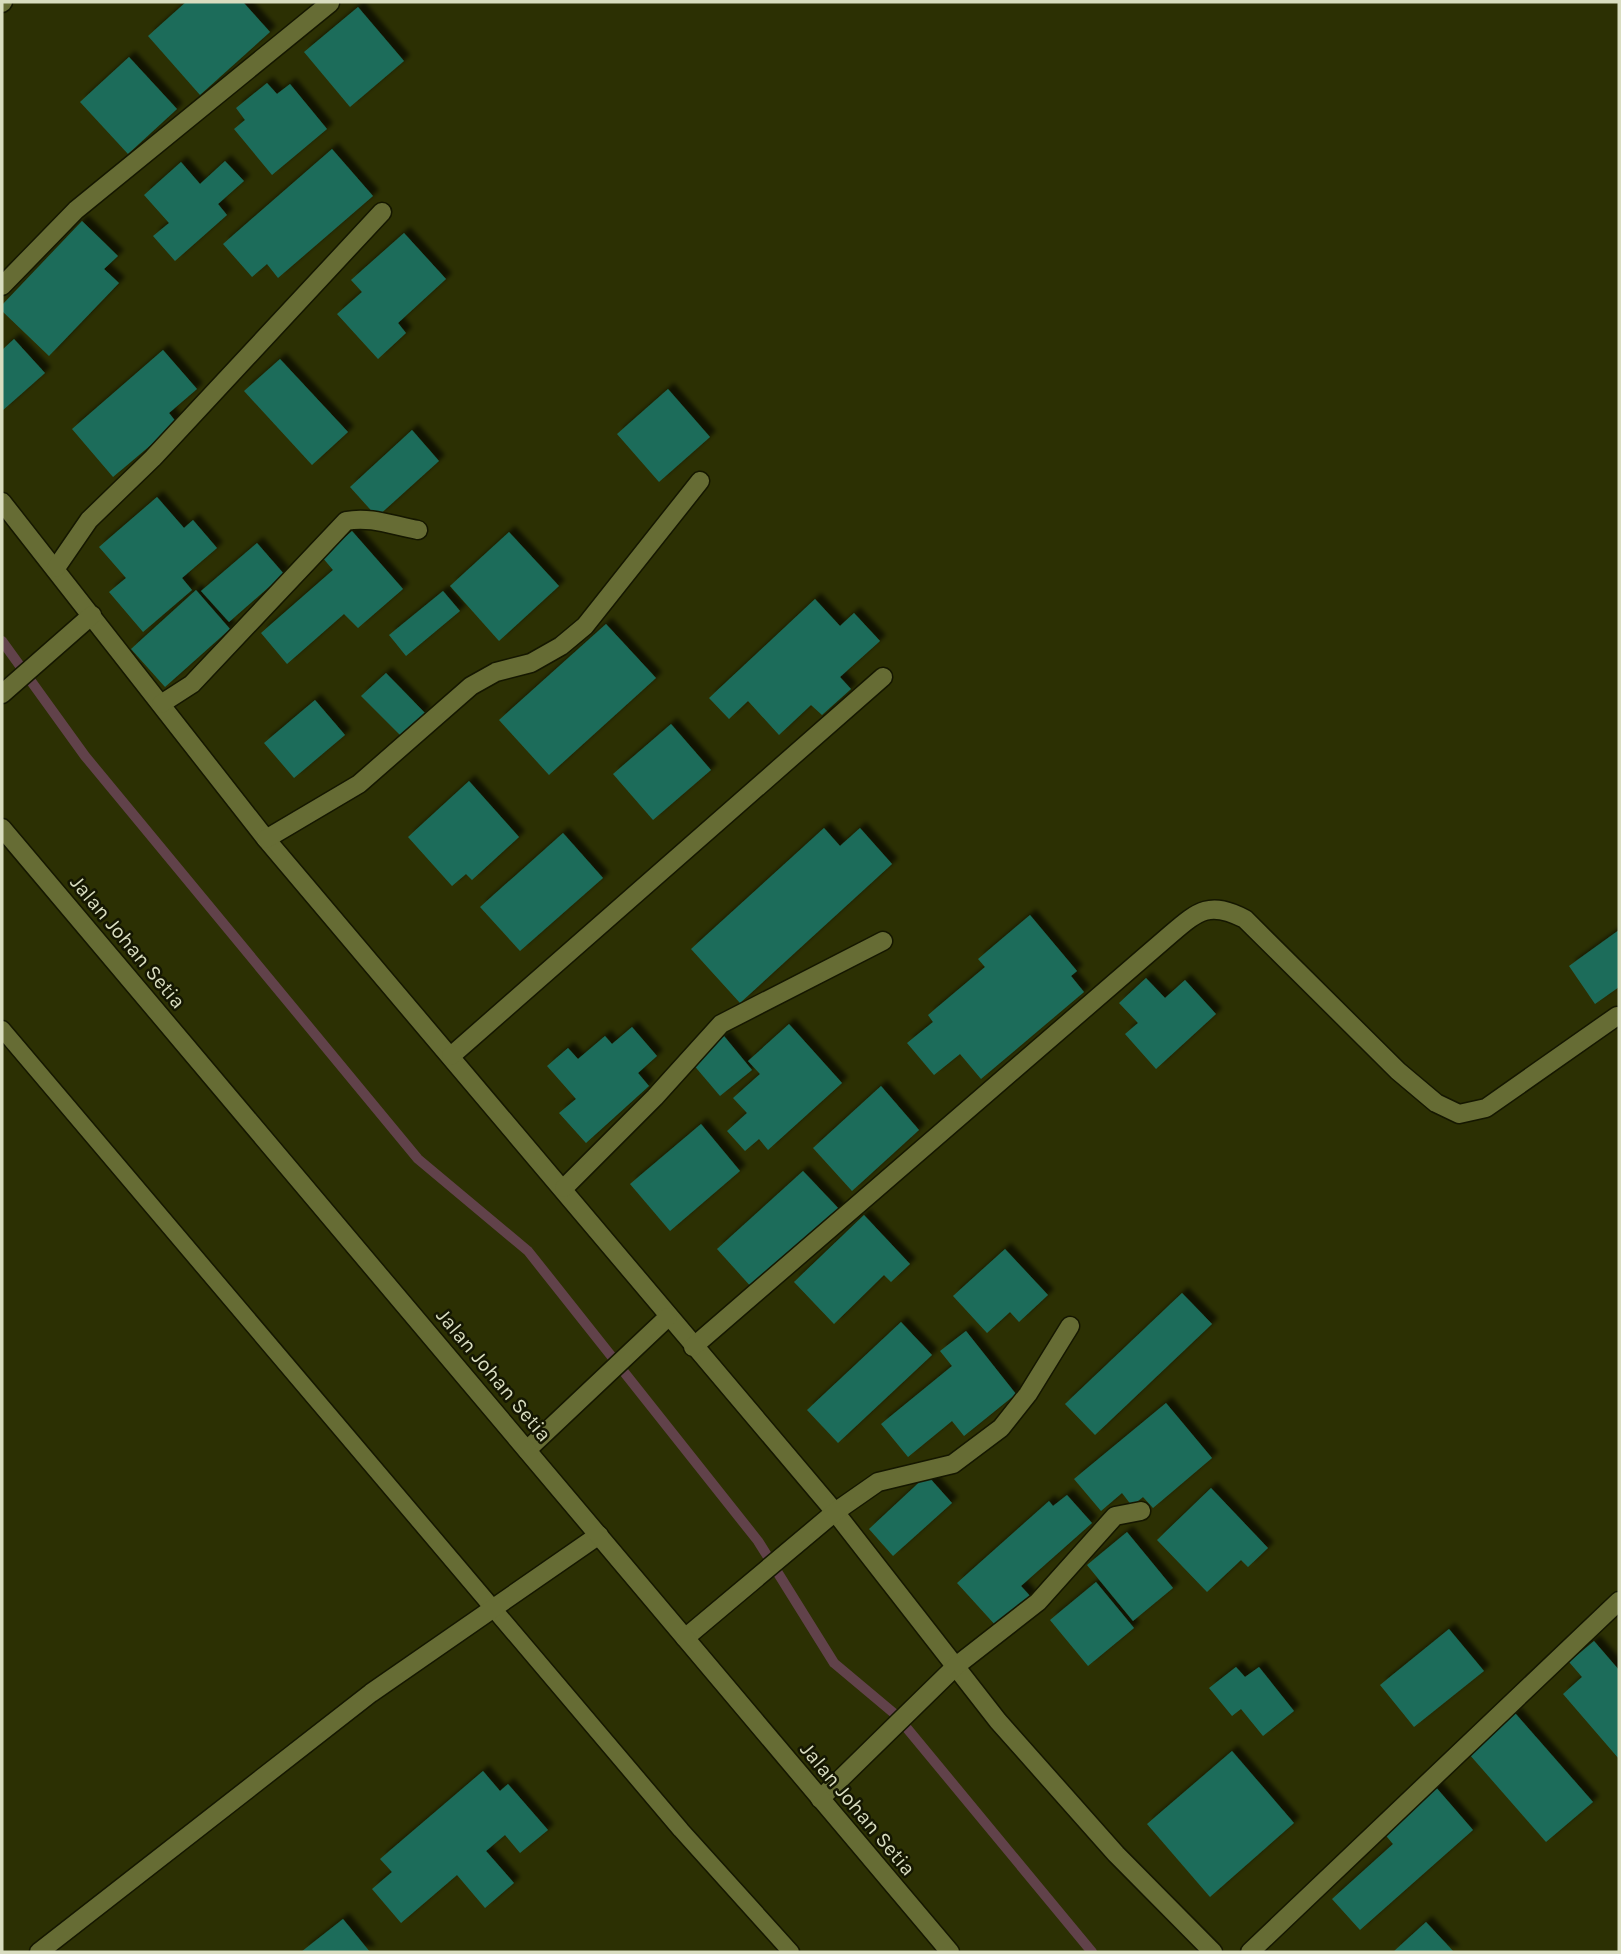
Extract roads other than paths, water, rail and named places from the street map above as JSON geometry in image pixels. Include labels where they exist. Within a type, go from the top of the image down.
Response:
[{"type":"street","points":[[2,286],[76,210],[330,4]]},
{"type":"street","points":[[56,568],[89,520],[153,458],[382,212]]},
{"type":"street","points":[[266,839],[359,784],[471,686],[496,672],[531,663],[561,646],[585,626],[700,481]]},
{"type":"street","points":[[2,502],[266,839],[564,1188],[693,1347],[835,1512],[951,1672],[1116,1854],[1213,1952]]},
{"type":"street","points":[[161,704],[192,684],[346,521],[366,517],[387,525],[418,530]]},
{"type":"street","points":[[2,694],[92,615]]},
{"type":"street","points":[[451,1056],[883,677]]},
{"type":"street","name":"Jalan Johan Setia","points":[[2,828],[950,1952]]},
{"type":"street","points":[[693,1347],[1190,918],[1209,908],[1226,909],[1245,919],[1398,1072],[1436,1103],[1459,1114],[1486,1108],[1617,1016]]},
{"type":"street","points":[[564,1188],[655,1097],[721,1024],[883,941]]},
{"type":"street","points":[[527,1450],[668,1317]]},
{"type":"street","points":[[685,1639],[835,1512],[878,1482],[953,1464],[1001,1428],[1028,1394],[1070,1326]]},
{"type":"street","points":[[820,1799],[951,1672],[1038,1602],[1115,1516],[1140,1511]]},
{"type":"street","points":[[39,1952],[371,1693],[492,1606],[600,1535]]},
{"type":"street","points":[[1250,1952],[1619,1601]]},
{"type":"lane","points":[[2,1029],[681,1830],[791,1952]]},
{"type":"waterway","points":[[2,641],[85,756],[418,1159],[528,1251],[758,1541],[834,1663],[896,1715],[1092,1952]]}]
